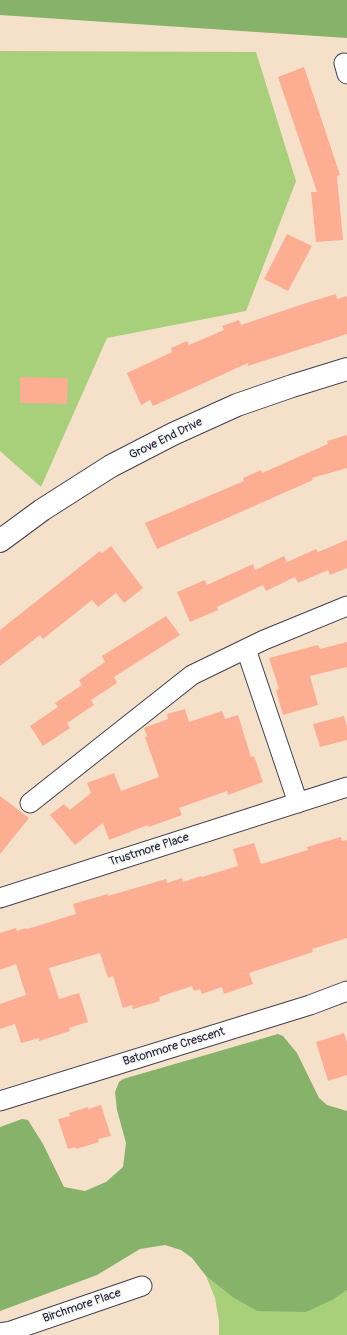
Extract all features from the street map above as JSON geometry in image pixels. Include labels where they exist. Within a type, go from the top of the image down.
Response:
[{"type":"street","name":"Grove End Drive","points":[[0,541],[42,510],[110,466],[173,434],[237,405],[292,386],[347,370]]},
{"type":"street","points":[[30,803],[192,675],[264,640],[347,606]]},
{"type":"street","points":[[246,649],[298,803]]},
{"type":"street","name":"Trustmore Place","points":[[0,898],[347,787]]},
{"type":"street","name":"Batonmore Crescent","points":[[0,1101],[310,1005],[347,991]]},
{"type":"street","name":"Birchmore Place","points":[[0,1333],[11,1331],[142,1286]]},
{"type":"green space","points":[[0,0],[347,0],[347,38],[0,15]]},
{"type":"green space","points":[[0,51],[256,52],[296,181],[246,311],[107,338],[41,487],[0,451]]},
{"type":"green space","points":[[278,1034],[283,1036],[297,1053],[319,1098],[327,1105],[347,1111],[347,1290],[334,1299],[306,1312],[257,1311],[231,1296],[206,1276],[192,1258],[181,1250],[165,1245],[140,1249],[97,1275],[0,1311],[0,1127],[22,1119],[28,1120],[43,1144],[64,1187],[85,1191],[106,1182],[123,1167],[126,1143],[117,1110],[115,1092],[119,1082],[123,1079]]},
{"type":"green space","points":[[206,1276],[231,1296],[334,1299],[347,1290],[347,1335],[219,1335],[219,1321],[215,1298]]},
{"type":"building","points":[[304,67],[340,175],[337,176],[343,240],[316,242],[311,192],[317,192],[278,77]]},
{"type":"building","points":[[287,234],[312,246],[288,291],[264,279]]},
{"type":"building","points":[[336,294],[337,299],[347,296],[347,334],[248,366],[248,363],[153,406],[150,400],[141,405],[127,373],[172,352],[171,348],[187,341],[189,345],[224,330],[222,326],[239,320],[241,325]]},
{"type":"building","points":[[20,377],[68,378],[67,404],[20,403]]},
{"type":"building","points":[[347,435],[347,468],[312,478],[313,480],[157,549],[145,523],[244,481],[243,478],[261,470],[262,473],[328,444],[327,441]]},
{"type":"building","points":[[347,540],[347,568],[330,575],[328,570],[298,583],[295,577],[266,591],[263,585],[217,607],[218,610],[190,622],[177,592],[205,580],[207,585],[253,564],[255,570],[284,556],[287,562],[316,549],[318,552]]},
{"type":"building","points":[[111,546],[143,588],[124,603],[116,593],[98,607],[92,600],[43,639],[40,635],[0,666],[0,630],[100,551],[102,553]]},
{"type":"building","points":[[166,616],[180,635],[114,677],[117,683],[91,700],[94,705],[67,723],[70,728],[43,746],[30,726],[58,707],[55,703],[82,685],[79,680],[105,662],[102,656]]},
{"type":"building","points":[[347,642],[347,667],[310,676],[318,705],[283,715],[276,690],[279,689],[269,658],[318,645],[320,649]]},
{"type":"building","points":[[185,709],[189,722],[222,711],[225,719],[238,715],[251,757],[254,756],[263,782],[228,795],[227,791],[179,808],[182,815],[149,827],[148,825],[109,840],[103,823],[75,845],[50,815],[64,804],[70,810],[91,793],[87,783],[114,773],[121,791],[159,777],[145,737],[147,736],[144,728],[168,719],[167,714]]},
{"type":"building","points":[[344,716],[347,727],[347,740],[320,747],[313,724]]},
{"type":"building","points":[[0,796],[29,818],[0,854]]},
{"type":"building","points":[[341,837],[342,841],[347,840],[347,938],[312,949],[313,952],[249,973],[253,984],[224,994],[222,987],[202,994],[200,989],[194,991],[192,986],[159,997],[160,1001],[133,1009],[132,1005],[123,1008],[113,976],[108,978],[100,953],[49,968],[59,999],[79,993],[88,1022],[69,1028],[70,1031],[39,1041],[39,1038],[21,1043],[15,1024],[0,1029],[0,1004],[26,995],[16,964],[0,970],[0,933],[16,928],[17,931],[27,929],[76,914],[73,904],[108,894],[108,896],[166,879],[167,883],[182,878],[183,882],[238,866],[233,849],[254,843],[261,864],[308,850],[307,847]]},
{"type":"building","points":[[344,1033],[347,1043],[347,1075],[328,1081],[316,1042]]},
{"type":"building","points":[[101,1105],[111,1136],[98,1139],[99,1142],[76,1149],[75,1147],[68,1149],[58,1119],[70,1116],[69,1113],[88,1107],[88,1109]]}]
